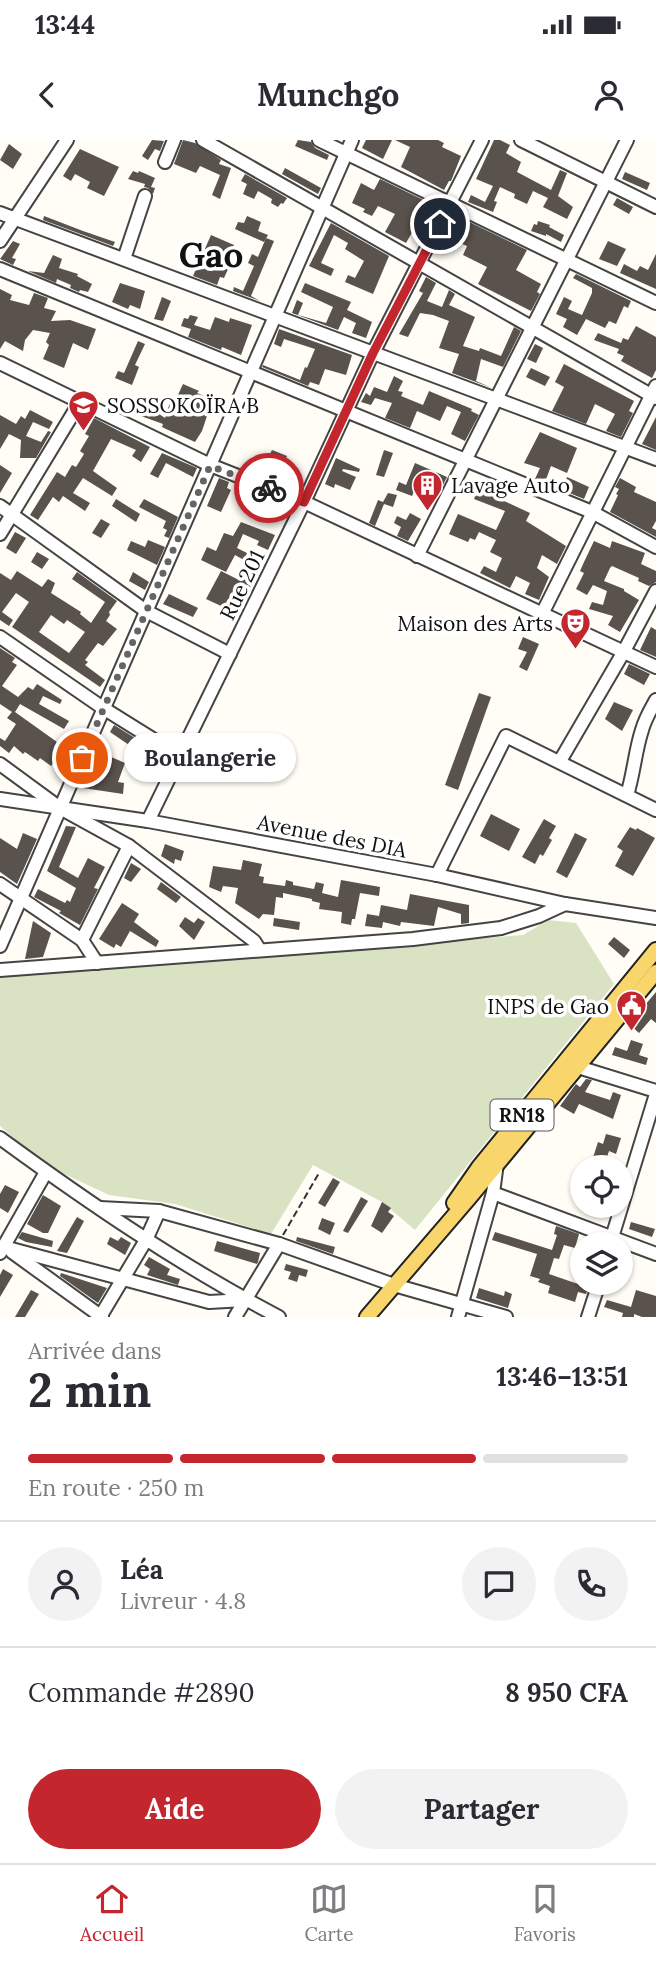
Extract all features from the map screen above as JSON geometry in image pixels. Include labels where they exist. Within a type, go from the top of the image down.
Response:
[{"type":"main road","name":"RN18","points":[[394,1285],[480,1167],[656,950]]},
{"type":"main road","name":"RN18","points":[[367,1317],[656,972]]},
{"type":"street","points":[[0,241],[67,140]]},
{"type":"street","points":[[165,162],[174,140]]},
{"type":"street","points":[[203,140],[533,328],[655,393],[625,447],[542,614]]},
{"type":"street","points":[[319,140],[656,303]]},
{"type":"street","points":[[0,946],[352,140]]},
{"type":"street","name":"Rue 201","points":[[148,821],[304,502],[373,353],[482,140]]},
{"type":"street","points":[[521,140],[656,207]]},
{"type":"street","points":[[418,556],[627,140]]},
{"type":"street","points":[[124,259],[145,196]]},
{"type":"street","points":[[0,213],[656,459]]},
{"type":"street","points":[[0,269],[592,512],[656,547]]},
{"type":"street","points":[[0,363],[210,466],[304,502],[656,667]]},
{"type":"street","points":[[0,534],[80,402]]},
{"type":"street","points":[[0,506],[146,611],[230,654]]},
{"type":"street","points":[[560,761],[656,590]]},
{"type":"street","points":[[0,637],[103,708],[180,756]]},
{"type":"street","points":[[627,795],[643,727],[656,699]]},
{"type":"street","points":[[437,875],[506,736],[655,806]]},
{"type":"street","points":[[0,764],[60,808],[129,846],[254,941],[259,949]]},
{"type":"street","name":"Avenue des DIA","points":[[0,799],[148,821],[437,875],[565,904],[656,918]]},
{"type":"street","points":[[82,940],[129,846]]},
{"type":"street","points":[[0,884],[82,940],[97,962]]},
{"type":"street","points":[[0,970],[413,939],[501,928],[539,916],[565,904]]},
{"type":"street","points":[[578,1067],[656,1093],[651,1130],[614,1232]]},
{"type":"street","points":[[0,1138],[146,1240],[245,1300],[279,1317]]},
{"type":"street","points":[[458,1317],[493,1193],[497,1163]]},
{"type":"street","points":[[1,1248],[46,1172]]},
{"type":"street","points":[[493,1193],[589,1232]]},
{"type":"street","points":[[100,1208],[159,1211],[279,1244],[394,1285],[506,1317]]},
{"type":"street","points":[[1,1248],[101,1317],[146,1240],[159,1211]]},
{"type":"street","points":[[235,1317],[279,1244]]},
{"type":"street","points":[[633,1247],[656,1254]]},
{"type":"street","points":[[1,1248],[209,1302],[245,1300]]},
{"type":"street","points":[[588,1317],[595,1295]]},
{"type":"path","points":[[279,1244],[319,1172]]},
{"type":"green space","points":[[548,920],[576,923],[614,984],[415,1230],[382,1202],[313,1165],[271,1234],[175,1204],[109,1195],[43,1164],[0,1126],[0,977],[523,935]]},
{"type":"building","points":[[152,140],[164,141],[160,151],[155,149],[148,160],[142,156]]},
{"type":"building","points":[[183,140],[195,143],[221,160],[219,164],[231,168],[220,199],[212,195],[220,175],[200,166],[196,173],[174,164]]},
{"type":"building","points":[[298,140],[311,142],[315,148],[329,155],[327,160],[295,146]]},
{"type":"building","points":[[366,140],[392,140],[383,159],[362,148]]},
{"type":"building","points":[[395,140],[438,140],[444,143],[442,147],[461,156],[451,181],[444,190],[401,167],[410,147]]},
{"type":"building","points":[[494,140],[510,145],[506,153],[521,162],[517,172],[551,190],[560,170],[567,173],[558,196],[573,207],[567,219],[543,207],[548,198],[533,191],[527,204],[500,187],[493,212],[468,202],[471,195],[485,202],[493,186],[476,179]]},
{"type":"building","points":[[9,144],[22,154],[13,169],[0,160]]},
{"type":"building","points":[[80,149],[119,167],[104,196],[87,188],[90,182],[75,174],[71,181],[63,176]]},
{"type":"building","points":[[285,168],[321,188],[318,194],[282,174]]},
{"type":"building","points":[[133,171],[155,178],[151,187],[155,188],[153,194],[144,187],[145,184],[128,179]]},
{"type":"building","points":[[625,172],[650,183],[647,190],[622,179]]},
{"type":"building","points":[[245,174],[287,198],[283,204],[278,207],[271,203],[272,199],[258,191],[254,199],[243,194],[247,184],[241,181]]},
{"type":"building","points":[[380,179],[438,207],[423,234],[414,229],[406,243],[385,232],[395,214],[378,206],[372,216],[352,203],[361,183],[374,190]]},
{"type":"building","points":[[617,198],[633,207],[629,214],[613,205]]},
{"type":"building","points":[[44,216],[115,242],[113,246],[43,220]]},
{"type":"building","points":[[247,216],[261,222],[258,231],[268,235],[264,242],[235,229],[238,222],[244,223]]},
{"type":"building","points":[[457,216],[527,250],[516,270],[541,284],[537,292],[540,294],[531,311],[478,284],[487,267],[463,255],[467,246],[446,237]]},
{"type":"building","points":[[538,221],[550,225],[549,227],[564,235],[561,242],[546,234],[531,231]]},
{"type":"building","points":[[331,223],[389,256],[373,294],[345,282],[348,275],[355,278],[364,261],[345,249],[348,243],[334,235],[321,263],[334,269],[331,276],[309,266]]},
{"type":"building","points":[[211,235],[234,245],[231,252],[235,254],[224,278],[220,277],[217,285],[193,276]]},
{"type":"building","points":[[266,238],[274,241],[251,296],[260,301],[233,291],[234,287],[243,291],[254,266],[248,263],[252,254],[258,257]]},
{"type":"building","points":[[13,241],[20,244],[12,258],[16,259],[13,265],[0,259]]},
{"type":"building","points":[[608,241],[626,249],[617,266],[599,259]]},
{"type":"building","points":[[656,254],[656,289],[620,273],[624,264],[637,271],[640,266],[648,270]]},
{"type":"building","points":[[53,255],[62,259],[59,268],[78,274],[77,276],[92,284],[88,292],[79,292],[57,279],[56,283],[28,271],[44,273]]},
{"type":"building","points":[[576,274],[631,301],[628,308],[624,306],[616,324],[609,321],[605,328],[586,319],[577,335],[563,327],[567,319],[556,314],[564,297],[572,301],[568,309],[582,315],[592,293],[592,288],[573,278]]},
{"type":"building","points":[[426,277],[436,283],[427,301],[442,307],[449,290],[455,294],[449,305],[475,317],[463,346],[479,351],[480,348],[501,356],[514,327],[521,331],[503,367],[481,359],[476,381],[492,388],[452,373],[459,354],[439,348],[449,321],[420,313],[408,337],[399,334],[423,293],[419,291]]},
{"type":"building","points":[[120,283],[145,291],[140,309],[130,305],[128,309],[112,302]]},
{"type":"building","points":[[305,283],[351,302],[347,310],[372,322],[366,338],[352,333],[356,323],[344,317],[338,330],[292,313],[297,300],[303,303],[298,315],[326,323],[333,307],[301,292]]},
{"type":"building","points":[[0,289],[12,295],[10,300],[29,305],[34,293],[48,298],[44,308],[56,311],[51,321],[70,320],[96,329],[88,350],[73,343],[64,368],[43,359],[49,345],[46,342],[50,333],[33,330],[25,340],[23,351],[5,341],[0,349]]},
{"type":"building","points":[[162,297],[171,301],[163,321],[154,319]]},
{"type":"building","points":[[190,315],[198,317],[194,325],[210,330],[215,317],[229,322],[230,318],[252,325],[241,355],[188,337],[191,329],[181,326],[184,318],[188,319]]},
{"type":"building","points":[[636,326],[656,337],[656,370],[652,378],[621,361],[624,356],[617,353],[619,349],[594,340],[598,333],[621,343],[623,338],[628,340]]},
{"type":"building","points":[[279,329],[352,355],[346,375],[325,369],[319,385],[310,382],[308,386],[262,367],[263,365],[300,380],[305,367],[307,368],[315,349],[284,339],[281,347],[274,344]]},
{"type":"building","points":[[138,341],[145,344],[135,365],[139,367],[132,385],[115,378],[118,371],[124,373]]},
{"type":"building","points":[[535,344],[543,348],[536,363],[527,359]]},
{"type":"building","points":[[564,364],[634,401],[629,411],[633,413],[621,437],[606,431],[615,414],[595,404],[586,424],[552,411],[564,387],[555,382]]},
{"type":"building","points":[[531,368],[550,377],[545,386],[526,377]]},
{"type":"building","points":[[394,376],[403,381],[398,391],[403,392],[401,396],[423,405],[429,391],[472,409],[471,411],[479,415],[465,441],[451,434],[461,412],[447,406],[440,421],[417,411],[410,428],[385,418],[392,403],[375,398],[371,405],[361,402],[366,393],[370,396],[374,387],[387,392]]},
{"type":"building","points":[[183,384],[220,402],[217,410],[210,407],[202,431],[195,442],[162,427],[163,424],[130,412],[137,399],[165,418],[172,396],[177,397]]},
{"type":"building","points":[[30,410],[53,422],[49,429],[33,422],[26,436],[41,442],[48,431],[51,432],[36,458],[20,458],[21,440],[9,434],[0,449],[0,415],[16,424],[21,416],[25,419]]},
{"type":"building","points":[[656,417],[656,450],[642,444]]},
{"type":"building","points":[[94,418],[150,447],[141,462],[132,456],[136,450],[111,439],[93,471],[117,488],[112,496],[83,478],[73,493],[90,503],[85,511],[63,496],[59,502],[53,497],[38,520],[30,515],[57,472],[65,477],[72,465],[76,467],[84,454],[80,451],[89,436],[85,434]]},
{"type":"building","points":[[540,432],[577,448],[567,473],[551,466],[545,482],[558,488],[535,479],[540,468],[524,463]]},
{"type":"building","points":[[272,450],[287,456],[278,474],[283,476],[279,483],[267,478],[271,469],[264,466]]},
{"type":"building","points":[[384,450],[393,453],[384,477],[376,475]]},
{"type":"building","points":[[162,453],[197,468],[193,477],[166,463],[158,478],[150,474]]},
{"type":"building","points":[[336,458],[360,469],[359,472],[342,471],[356,477],[350,490],[335,484],[334,488],[325,484]]},
{"type":"building","points":[[415,463],[447,477],[443,485],[427,477],[426,481],[420,478],[412,496],[396,490],[399,482],[406,485]]},
{"type":"building","points":[[0,465],[12,473],[0,493]]},
{"type":"building","points":[[567,477],[589,487],[584,499],[562,490]]},
{"type":"building","points":[[219,478],[229,482],[227,488],[231,490],[221,512],[207,506]]},
{"type":"building","points":[[620,478],[636,487],[634,492],[656,502],[656,521],[652,528],[656,530],[656,537],[610,512],[618,495],[616,494],[619,489],[615,487]]},
{"type":"building","points":[[478,489],[530,513],[526,521],[566,546],[557,564],[542,555],[537,568],[549,577],[539,600],[525,594],[530,583],[516,576],[510,588],[480,573],[484,566],[496,572],[502,558],[490,552],[496,540],[479,532],[475,540],[470,538],[468,542],[449,534],[458,514],[496,530],[505,511],[474,499]]},
{"type":"building","points":[[388,493],[397,495],[393,507],[384,504],[375,526],[369,523],[378,500],[383,502]]},
{"type":"building","points":[[116,499],[140,514],[136,522],[112,506]]},
{"type":"building","points":[[144,499],[178,517],[169,538],[164,536],[167,530],[163,528],[166,521],[139,507]]},
{"type":"building","points":[[410,513],[421,519],[408,541],[397,536],[401,527],[394,523],[397,516],[406,520]]},
{"type":"building","points":[[101,519],[110,524],[101,538],[92,533]]},
{"type":"building","points":[[241,522],[275,535],[268,550],[257,545],[259,541],[243,534],[237,548],[247,553],[244,560],[235,555],[226,572],[201,560],[207,547],[216,551],[224,533],[233,536]]},
{"type":"building","points":[[15,532],[26,538],[16,554],[6,548]]},
{"type":"building","points":[[148,540],[165,547],[157,565],[127,550],[131,541],[145,547]]},
{"type":"building","points":[[594,541],[610,548],[612,541],[645,553],[641,564],[656,571],[656,582],[649,586],[638,581],[639,578],[612,566],[610,568],[604,581],[624,589],[639,600],[620,632],[608,625],[613,616],[589,609],[592,602],[603,605],[607,591],[593,585],[587,595],[576,589],[584,573],[580,571]]},
{"type":"building","points":[[37,552],[49,559],[42,569],[31,562]]},
{"type":"building","points":[[247,563],[260,569],[236,613],[206,599],[221,571],[239,580]]},
{"type":"building","points":[[17,571],[42,587],[48,579],[55,583],[51,593],[81,612],[91,623],[105,602],[72,579],[77,572],[117,601],[106,621],[117,629],[103,646],[98,643],[85,660],[88,662],[85,665],[105,680],[100,687],[12,627],[29,602],[16,593],[2,612],[13,620],[9,626],[0,620],[0,573],[11,580]],"holes":[[[51,615],[64,624],[67,620],[85,632],[69,653],[39,632]]]},
{"type":"building","points":[[133,572],[149,582],[145,590],[129,581]]},
{"type":"building","points":[[169,594],[198,608],[193,617],[163,604]]},
{"type":"building","points":[[651,627],[656,630],[656,657],[640,650]]},
{"type":"building","points":[[523,637],[539,644],[527,671],[519,667],[527,652],[518,649]]},
{"type":"building","points":[[0,648],[15,658],[12,662],[17,665],[2,686],[18,697],[28,687],[33,690],[37,684],[62,700],[60,704],[43,696],[39,704],[69,721],[64,729],[20,704],[15,712],[64,747],[51,766],[40,758],[38,761],[25,752],[23,754],[14,746],[9,753],[0,746],[0,738],[5,741],[16,724],[7,718],[12,712],[0,704]]},
{"type":"building","points":[[629,664],[650,674],[644,685],[624,674]]},
{"type":"building","points":[[479,693],[491,697],[458,790],[445,785]]},
{"type":"building","points":[[614,702],[633,710],[622,731],[605,719]]},
{"type":"building","points":[[114,725],[156,751],[151,760],[110,732]]},
{"type":"building","points":[[95,750],[125,763],[118,782],[124,783],[123,794],[83,788],[84,785],[80,784]]},
{"type":"building","points":[[491,814],[520,829],[509,851],[480,836]]},
{"type":"building","points":[[544,819],[556,826],[549,838],[552,840],[535,864],[522,857]]},
{"type":"building","points":[[66,826],[76,827],[59,867],[78,878],[88,858],[105,867],[94,888],[98,889],[80,925],[34,897],[38,889],[65,903],[67,900],[70,902],[76,888],[47,871]]},
{"type":"building","points":[[630,827],[655,838],[633,876],[615,866],[623,851],[617,847]]},
{"type":"building","points":[[23,833],[37,839],[17,884],[0,872],[0,838],[17,849]]},
{"type":"building","points":[[575,833],[587,839],[567,878],[556,872]]},
{"type":"building","points":[[165,844],[184,851],[181,861],[175,859],[174,864],[161,856]]},
{"type":"building","points":[[243,860],[262,864],[259,876],[264,877],[263,883],[285,886],[286,880],[293,882],[293,885],[314,889],[316,882],[324,884],[322,893],[338,897],[341,880],[380,887],[379,896],[360,893],[355,919],[352,919],[351,925],[341,923],[342,912],[319,909],[320,903],[312,899],[283,893],[283,898],[276,897],[274,915],[263,914],[259,919],[235,903],[238,888],[223,886],[221,892],[209,887],[213,866],[241,870]]},
{"type":"building","points":[[131,863],[141,869],[131,882],[124,878]]},
{"type":"building","points":[[161,882],[181,897],[176,903],[157,889]]},
{"type":"building","points":[[410,894],[469,905],[469,923],[461,924],[461,914],[438,907],[434,926],[401,922],[400,926],[383,922],[382,928],[365,926],[367,914],[379,916],[381,905],[407,910]]},
{"type":"building","points":[[122,903],[139,914],[134,922],[159,941],[156,947],[130,931],[121,947],[116,944],[114,948],[99,939]]},
{"type":"building","points":[[185,917],[194,923],[198,918],[205,922],[194,940],[179,926]]},
{"type":"building","points":[[274,918],[300,922],[299,930],[273,926]]},
{"type":"building","points":[[33,921],[51,933],[43,957],[25,959]]},
{"type":"building","points":[[614,937],[630,950],[624,958],[608,944]]},
{"type":"building","points":[[656,992],[656,1023],[651,1019],[639,1033],[629,1024]]},
{"type":"building","points":[[631,1040],[643,1044],[639,1055],[648,1058],[646,1065],[612,1055],[615,1047],[627,1051]]},
{"type":"building","points":[[586,1079],[592,1080],[585,1092],[610,1100],[613,1092],[621,1095],[613,1119],[579,1104],[574,1114],[560,1106],[576,1084],[580,1087]]},
{"type":"building","points":[[606,1134],[621,1138],[616,1154],[609,1151],[608,1155],[594,1155],[598,1142],[603,1144]]},
{"type":"building","points":[[333,1178],[340,1182],[325,1207],[318,1203]]},
{"type":"building","points":[[5,1185],[19,1192],[8,1213],[0,1208],[0,1194]]},
{"type":"building","points":[[43,1195],[61,1206],[48,1233],[27,1224]]},
{"type":"building","points":[[361,1197],[368,1201],[348,1233],[343,1231]]},
{"type":"building","points":[[382,1202],[391,1208],[388,1212],[394,1216],[382,1233],[371,1226]]},
{"type":"building","points":[[77,1217],[84,1221],[67,1253],[57,1251]]},
{"type":"building","points":[[322,1218],[335,1223],[330,1235],[318,1229]]},
{"type":"building","points":[[631,1222],[655,1229],[652,1237],[629,1229]]},
{"type":"building","points":[[556,1226],[573,1232],[570,1232],[570,1247],[564,1245],[559,1259],[554,1258],[549,1274],[570,1281],[570,1295],[577,1295],[575,1302],[548,1293],[550,1286],[530,1276],[537,1254],[492,1240],[495,1232],[552,1250],[557,1235],[554,1234]]},
{"type":"building","points":[[22,1232],[53,1241],[52,1247],[18,1238]]},
{"type":"building","points":[[110,1237],[118,1241],[121,1237],[131,1243],[125,1255],[107,1244]]},
{"type":"building","points":[[297,1237],[335,1247],[333,1254],[296,1241]]},
{"type":"building","points":[[217,1241],[260,1253],[257,1264],[214,1251]]},
{"type":"building","points":[[149,1257],[170,1269],[167,1275],[180,1279],[178,1285],[147,1275],[150,1269],[144,1265]]},
{"type":"building","points":[[286,1264],[308,1270],[306,1277],[299,1275],[297,1282],[288,1279],[291,1272],[284,1270]]},
{"type":"building","points":[[3,1269],[13,1275],[0,1297],[0,1275]]},
{"type":"building","points":[[61,1273],[107,1288],[98,1303],[60,1276]]},
{"type":"building","points":[[479,1288],[504,1296],[505,1291],[512,1294],[508,1308],[476,1298]]},
{"type":"building","points":[[31,1290],[39,1294],[25,1317],[15,1317]]},
{"type":"building","points":[[636,1290],[656,1296],[656,1317],[634,1314],[634,1317],[622,1317],[623,1313],[604,1307],[607,1300],[631,1307]]},
{"type":"way so far","points":[[82,758],[210,466],[269,488]]},
{"type":"place","name":"SOSSOKOÏRA B","points":[[84,432]]},
{"type":"place","name":"Lavage Auto","points":[[428,512]]},
{"type":"place","name":"Maison des Arts","points":[[576,650]]},
{"type":"place","name":"Boulangerie","points":[[82,758]]},
{"type":"place","name":"INPS de Gao","points":[[632,1033]]},
{"type":"district","name":"Gao","points":[[211,254]]},
{"type":"route","points":[[269,488],[304,502],[373,353],[440,224]]}]
